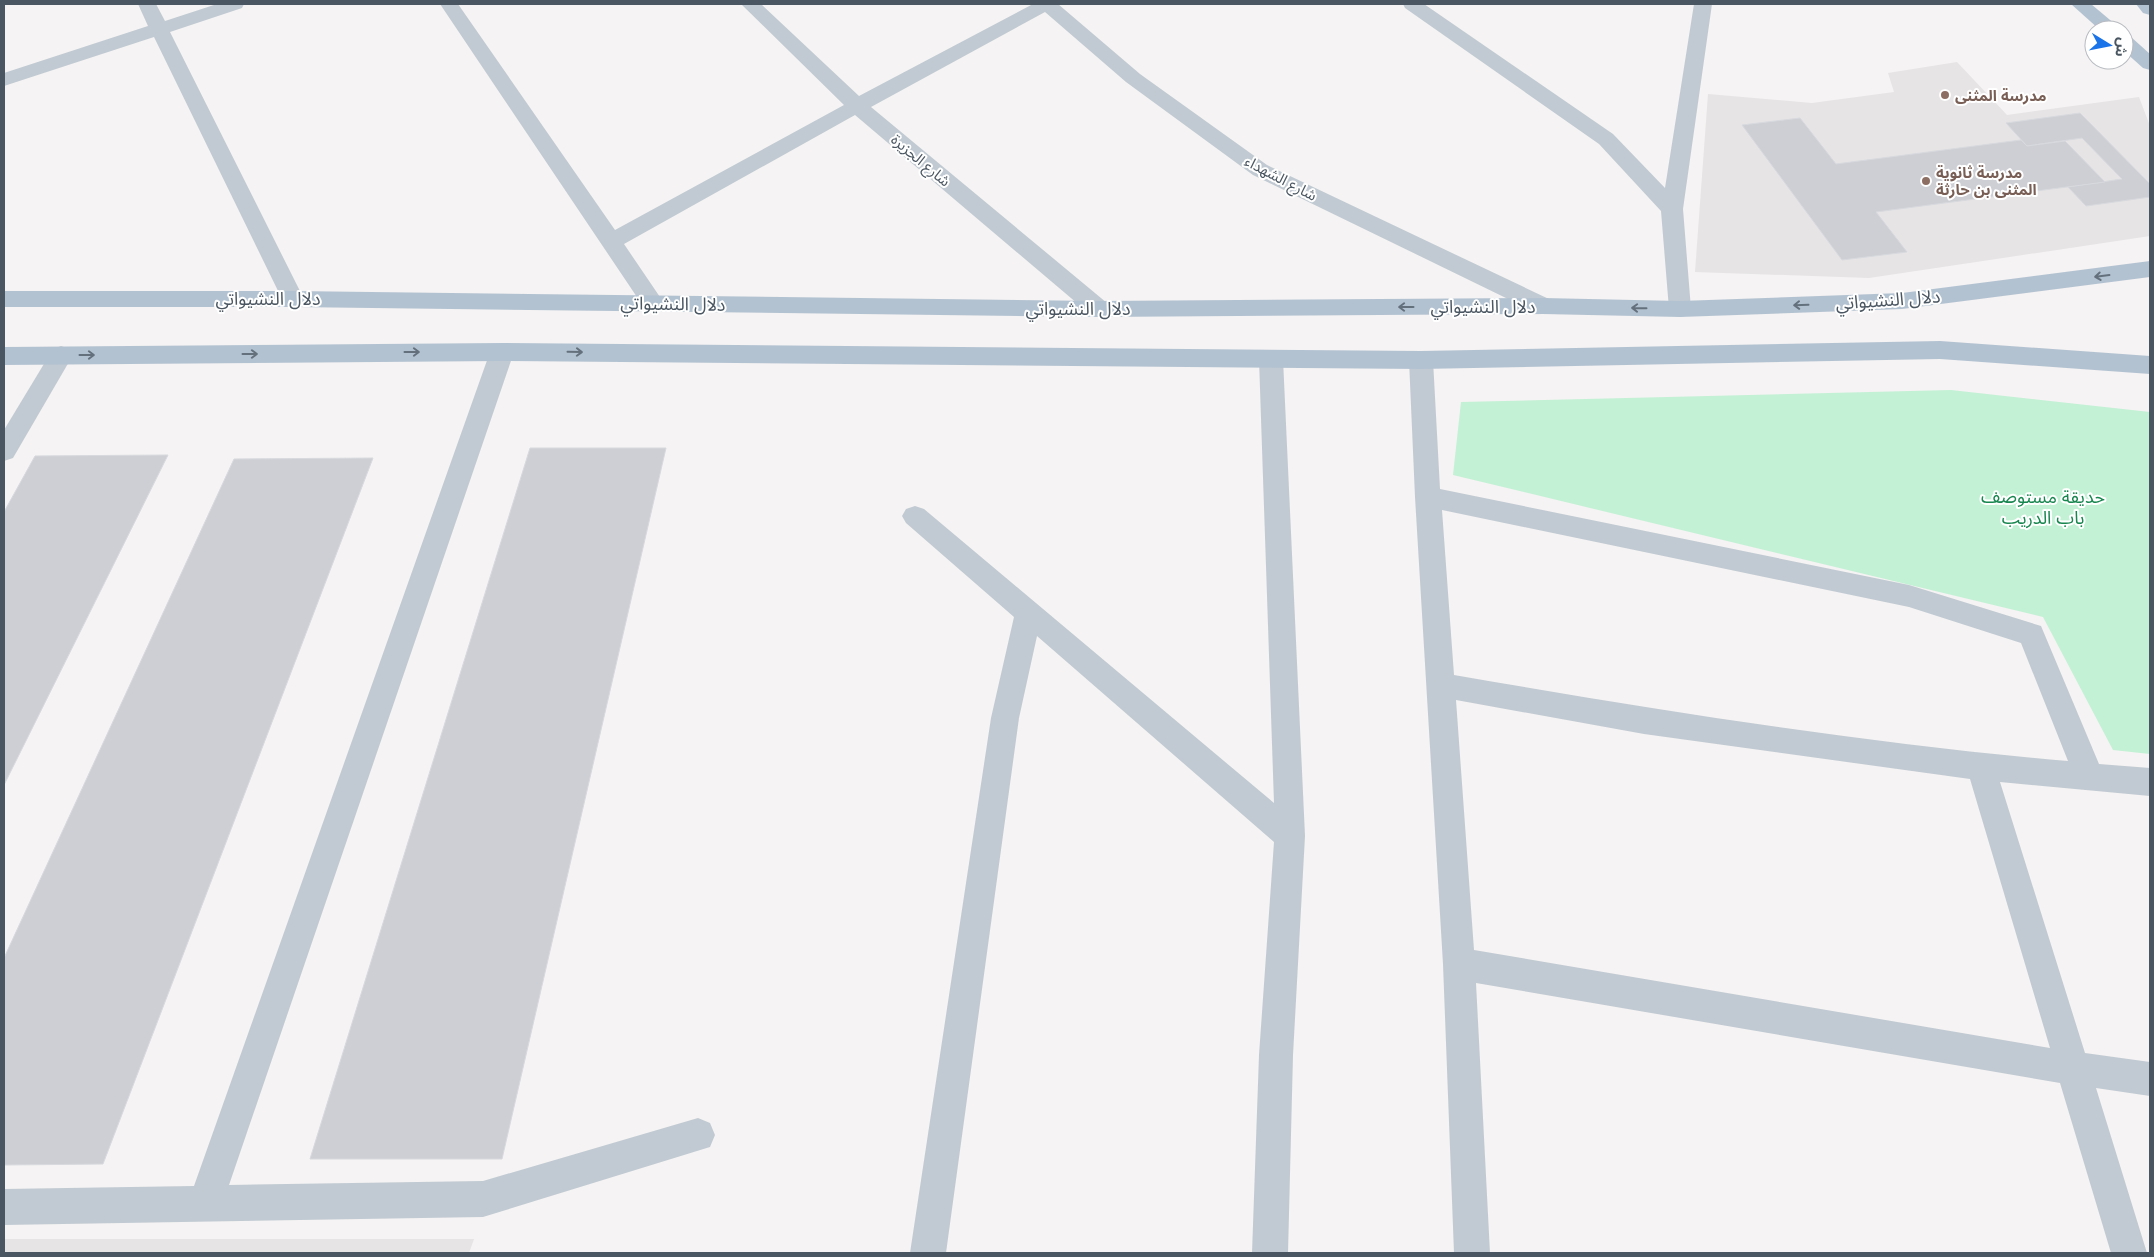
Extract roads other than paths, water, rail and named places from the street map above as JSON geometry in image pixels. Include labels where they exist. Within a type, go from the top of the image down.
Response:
[{"type":"main road","points":[[2080,4],[2100,20]]},
{"type":"main road","points":[[2145,4],[2150,9]]},
{"type":"main road","points":[[2134,50],[2150,64]]},
{"type":"main road","name":"دلال النشيواتي","points":[[4,299],[293,299],[1099,309],[1543,306],[1680,308],[1902,301],[2150,269]]},
{"type":"main road","points":[[4,356],[502,352],[1421,360],[1940,350],[2150,365]]},
{"type":"street","points":[[147,4],[293,299]]},
{"type":"street","points":[[4,80],[235,4]]},
{"type":"street","points":[[449,4],[653,303]]},
{"type":"street","name":"شارع الجزيرة","points":[[750,4],[857,106],[1099,309]]},
{"type":"street","points":[[612,242],[857,106],[1047,4]]},
{"type":"street","name":"شارع الشهداء","points":[[1047,4],[1134,78],[1260,170],[1543,306]]},
{"type":"street","points":[[1412,4],[1606,139],[1672,209]]},
{"type":"street","points":[[1680,308],[1672,209],[1703,4]]},
{"type":"street","points":[[205,1204],[502,352]]},
{"type":"street","points":[[4,451],[61,355]]},
{"type":"street","points":[[1270,1253],[1276,1056],[1290,836],[1271,359]]},
{"type":"street","points":[[1421,360],[1428,497],[1459,964],[1472,1253]]},
{"type":"street","points":[[1428,497],[1909,596],[2031,634],[2089,776]]},
{"type":"street","points":[[915,516],[1290,836]]},
{"type":"street","points":[[928,1253],[1004,718],[1028,613]]},
{"type":"street","points":[[1440,685],[1644,721],[1981,767],[2150,782]]},
{"type":"street","points":[[1981,767],[2016,876],[2071,1068],[2130,1253]]},
{"type":"street","points":[[1459,964],[2071,1068],[2150,1079]]},
{"type":"street","points":[[4,1207],[483,1199],[698,1135]]},
{"type":"place","name":"مدرسة المثنى","points":[[1945,95]]},
{"type":"place","name":"مدرسة ثانوية المثنى بن حارثة","points":[[1926,181]]},
{"type":"park label","name":"حديقة مستوصف باب الدريب","points":[[2043,507]]}]
